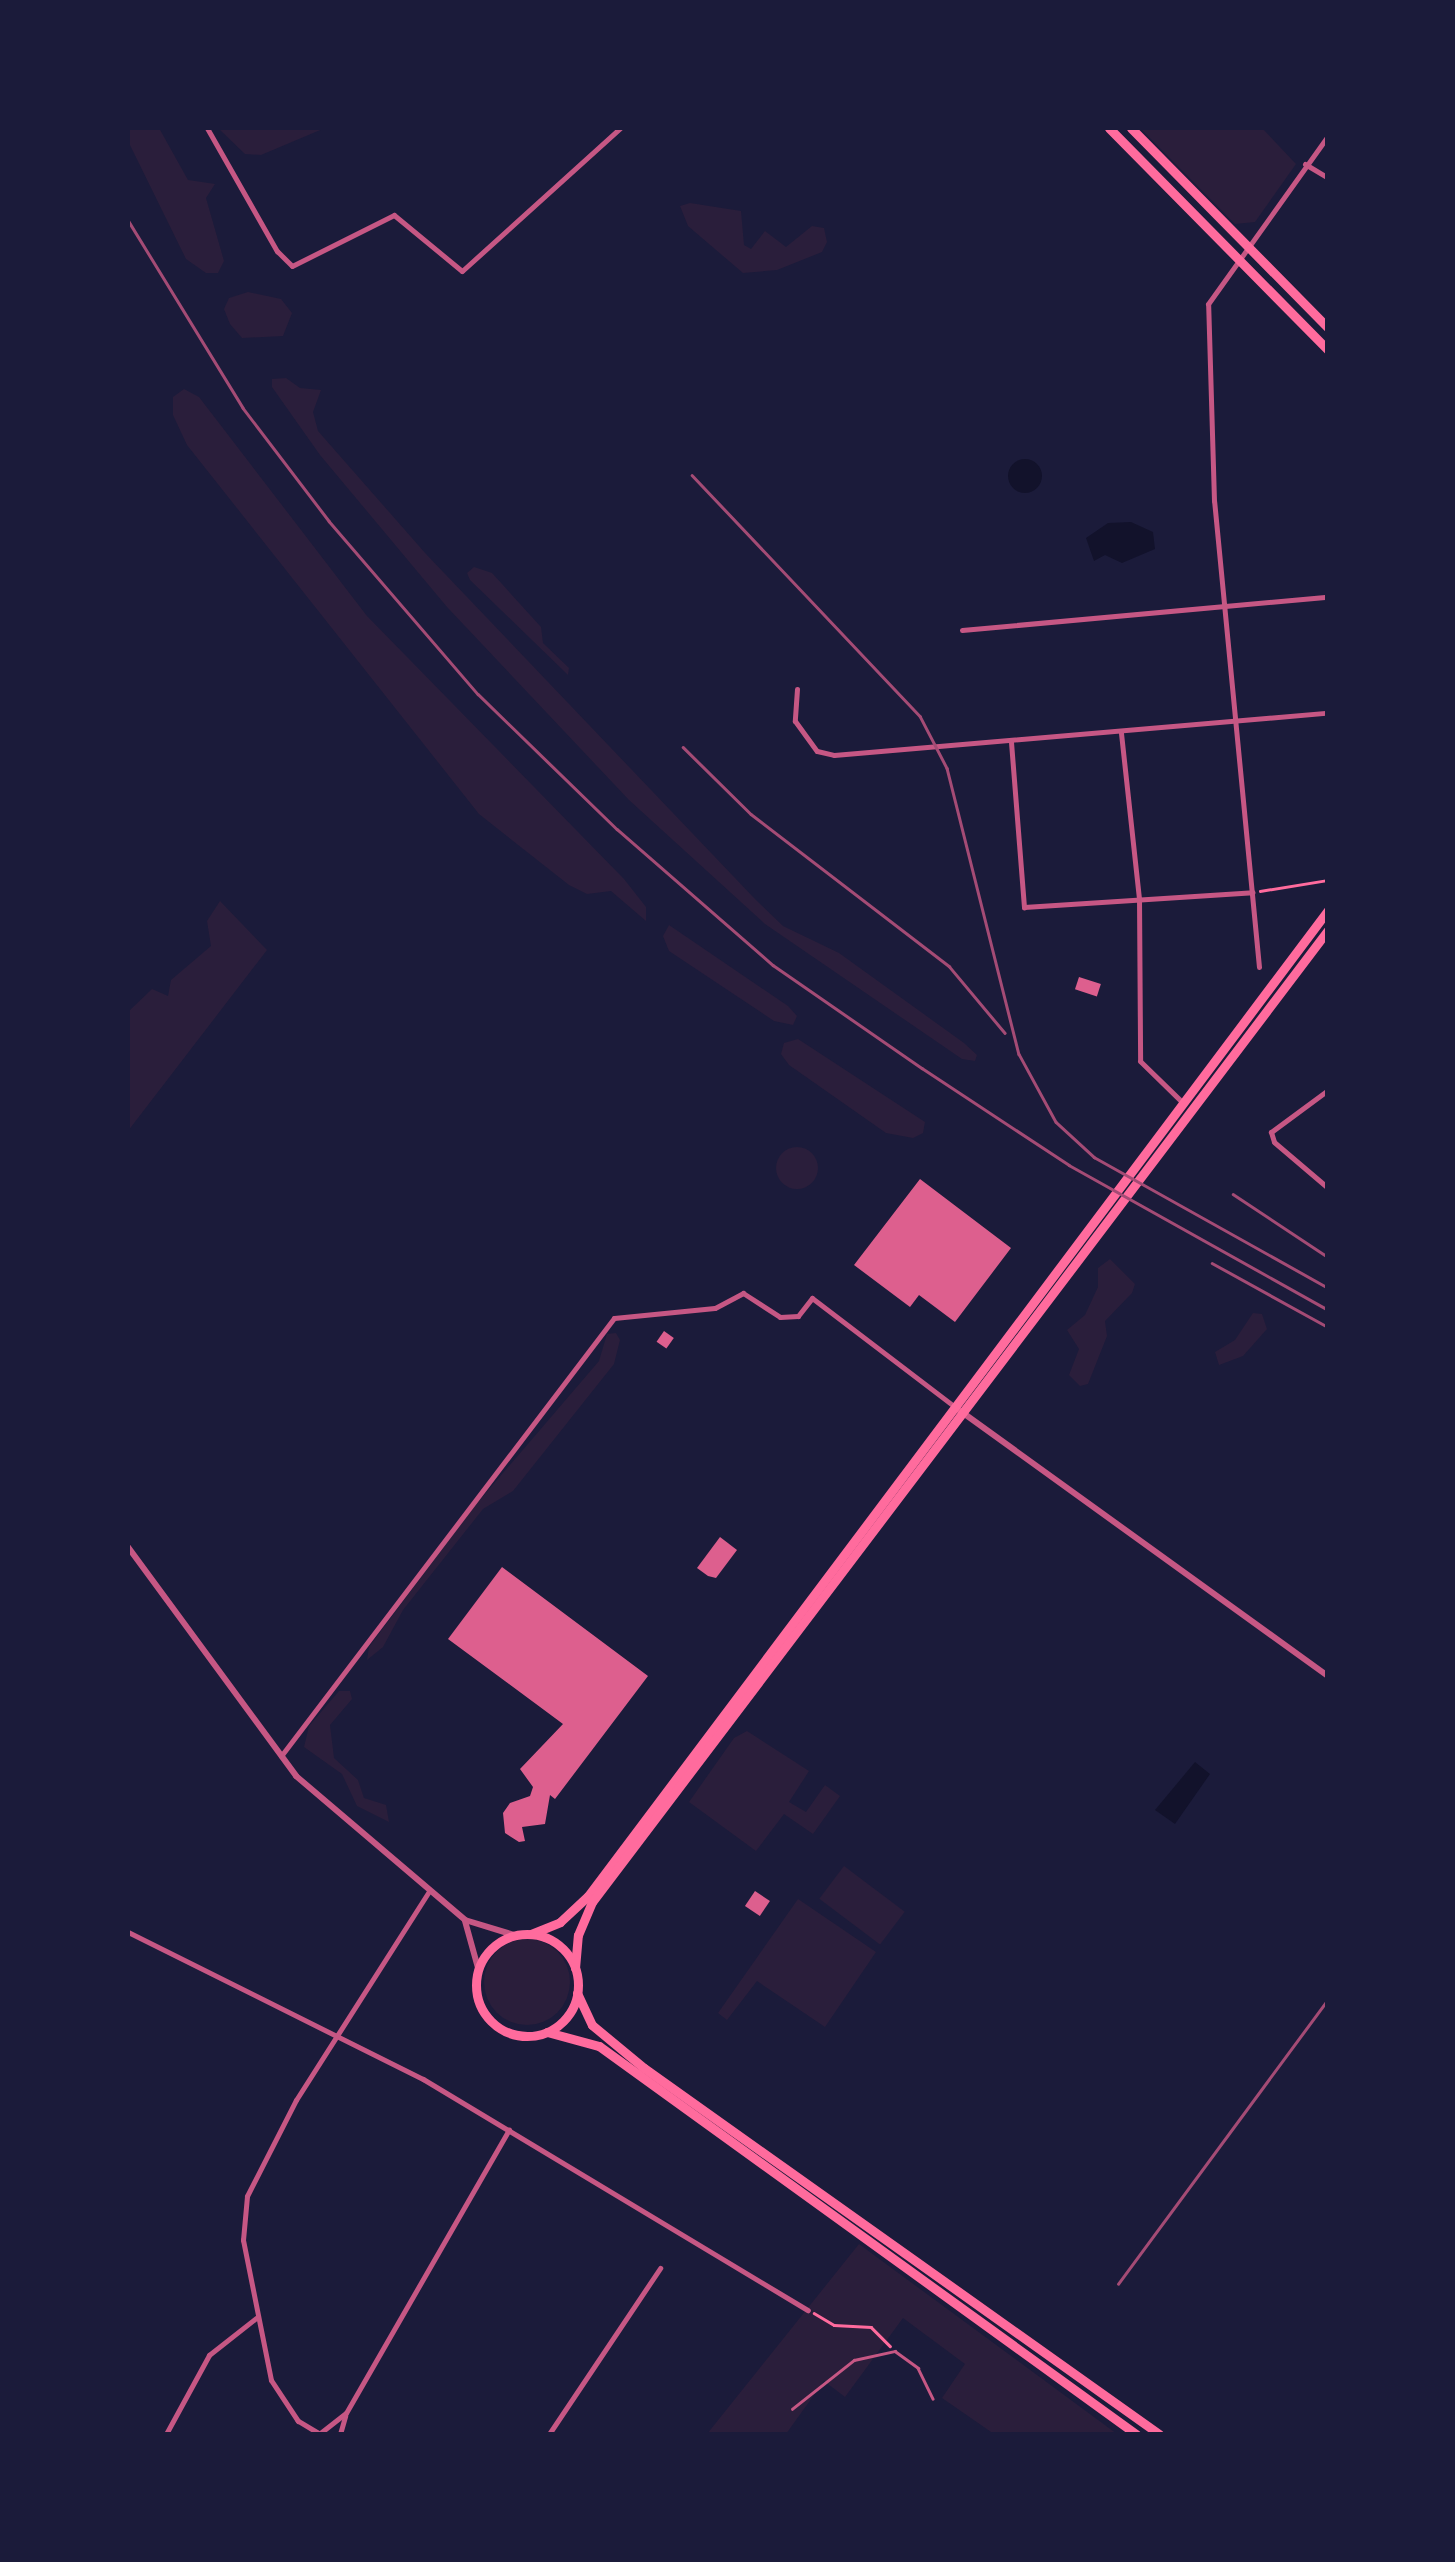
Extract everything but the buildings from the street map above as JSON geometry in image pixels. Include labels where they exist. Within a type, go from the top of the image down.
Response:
[{"type":"main road","points":[[1108,128],[1328,350]]},
{"type":"main road","points":[[1131,128],[1328,328]]},
{"type":"main road","points":[[1158,2434],[633,2060],[592,2025],[577,1993],[578,1935],[592,1902],[1328,910]]},
{"type":"main road","points":[[1136,2434],[599,2046],[547,2032],[522,2036],[492,2022],[476,1993],[478,1968],[492,1947],[514,1935],[531,1934],[579,1907],[958,1409],[1111,1222],[1328,930]]},
{"type":"main road","points":[[531,1934],[562,1947],[575,1968]]},
{"type":"main road","points":[[547,2032],[567,2016],[577,1993]]},
{"type":"street","points":[[207,128],[277,251],[292,266],[394,215],[462,271],[620,128]]},
{"type":"street","points":[[1259,967],[1214,501],[1208,304],[1245,245],[1328,136]]},
{"type":"street","points":[[1305,164],[1328,178]]},
{"type":"street","points":[[962,630],[1328,597]]},
{"type":"street","points":[[797,690],[795,721],[817,751],[905,753],[1328,713]]},
{"type":"street","points":[[1121,733],[1139,899],[1140,1061],[1183,1103]]},
{"type":"street","points":[[1011,742],[1024,907],[1253,892]]},
{"type":"street","points":[[1328,1090],[1273,1125],[1274,1142],[1328,1188]]},
{"type":"street","points":[[281,1756],[614,1318],[715,1308],[743,1292],[780,1317],[798,1316],[812,1298],[958,1409],[1328,1676]]},
{"type":"street","points":[[128,1547],[281,1756],[319,1799],[465,1920],[514,1935]]},
{"type":"street","points":[[346,2413],[320,2434],[279,2397],[256,2318],[243,2240],[247,2196],[336,2036],[430,1890]]},
{"type":"street","points":[[465,1920],[478,1968]]},
{"type":"street","points":[[128,1932],[336,2036],[509,2130],[808,2310]]},
{"type":"street","points":[[340,2434],[346,2413],[509,2130]]},
{"type":"street","points":[[549,2434],[660,2268]]},
{"type":"street","points":[[166,2434],[209,2355],[256,2318]]},
{"type":"lane","points":[[792,2409],[854,2360],[895,2350],[918,2368],[933,2398]]},
{"type":"path","points":[[1253,892],[1328,880]]},
{"type":"path","points":[[808,2310],[834,2325],[870,2327],[895,2350]]},
{"type":"shaded area","points":[[128,128],[159,128],[188,180],[215,184],[206,198],[224,261],[218,273],[206,273],[186,259],[128,141]]},
{"type":"shaded area","points":[[218,128],[325,128],[261,155],[245,154]]},
{"type":"shaded area","points":[[1140,128],[1262,128],[1296,164],[1255,222],[1235,224]]},
{"type":"shaded area","points":[[690,203],[741,211],[744,245],[751,249],[765,231],[786,247],[812,226],[824,228],[827,242],[822,252],[777,270],[743,273],[688,226],[680,206]]},
{"type":"shaded area","points":[[248,292],[281,299],[292,313],[283,336],[242,338],[230,324],[224,309],[229,298]]},
{"type":"shaded area","points":[[286,378],[300,388],[321,390],[313,412],[318,431],[426,554],[756,900],[783,926],[839,953],[964,1043],[977,1055],[975,1061],[962,1059],[765,924],[629,800],[447,607],[320,455],[272,387],[272,379]]},
{"type":"shaded area","points":[[184,389],[199,397],[367,616],[624,879],[646,907],[646,921],[611,891],[587,894],[569,885],[479,814],[187,445],[173,415],[173,397]]},
{"type":"shaded area","points":[[1025,459],[1037,464],[1042,476],[1037,488],[1025,493],[1013,488],[1008,476],[1013,464]]},
{"type":"shaded area","points":[[1131,522],[1153,532],[1155,549],[1122,563],[1105,555],[1094,561],[1086,538],[1108,523]]},
{"type":"shaded area","points":[[474,567],[492,573],[541,627],[543,643],[569,668],[568,675],[470,580],[467,573]]},
{"type":"shaded area","points":[[220,901],[267,950],[128,1131],[128,1012],[152,989],[168,996],[171,980],[211,946],[207,921]]},
{"type":"shaded area","points":[[669,925],[788,1006],[797,1016],[793,1025],[774,1021],[669,951],[663,936]]},
{"type":"shaded area","points":[[798,1039],[925,1122],[923,1133],[913,1138],[886,1133],[789,1065],[781,1054],[784,1043]]},
{"type":"shaded area","points":[[797,1147],[812,1153],[818,1168],[812,1183],[797,1189],[782,1183],[776,1168],[782,1153]]},
{"type":"shaded area","points":[[1110,1259],[1135,1284],[1132,1293],[1105,1321],[1107,1336],[1088,1384],[1080,1386],[1069,1375],[1079,1349],[1067,1330],[1085,1315],[1098,1287],[1098,1268]]},
{"type":"shaded area","points":[[1253,1313],[1262,1314],[1267,1329],[1243,1356],[1219,1365],[1215,1352],[1235,1340]]},
{"type":"shaded area","points":[[616,1333],[620,1340],[614,1364],[513,1491],[483,1509],[403,1610],[383,1647],[367,1660],[369,1647],[473,1508],[599,1361],[607,1334]]},
{"type":"shaded area","points":[[339,1691],[350,1691],[352,1699],[330,1725],[334,1758],[358,1780],[364,1798],[386,1805],[389,1822],[357,1806],[342,1774],[304,1747],[309,1726]]},
{"type":"shaded area","points":[[747,1731],[809,1771],[789,1802],[806,1812],[825,1785],[840,1796],[813,1834],[784,1814],[756,1851],[689,1802],[734,1738]]},
{"type":"shaded area","points":[[1195,1762],[1210,1774],[1175,1824],[1155,1810]]},
{"type":"shaded area","points":[[844,1866],[905,1912],[880,1944],[819,1899]]},
{"type":"shaded area","points":[[798,1899],[876,1952],[825,2027],[757,1981],[727,2020],[718,2013]]},
{"type":"shaded area","points":[[527,1939],[551,1946],[563,1958],[570,1982],[563,2006],[551,2018],[527,2025],[503,2018],[491,2006],[484,1982],[491,1958],[503,1946]]},
{"type":"shaded area","points":[[859,2244],[1117,2434],[994,2434],[942,2398],[965,2364],[903,2318],[845,2397],[824,2381],[786,2434],[707,2434]]},
{"type":"railway","points":[[128,220],[243,408],[329,521],[478,694],[617,829],[773,965],[922,1068],[1069,1165],[1328,1310]]},
{"type":"railway","points":[[692,475],[920,716],[947,768],[1019,1054],[1056,1122],[1094,1157],[1328,1288]]},
{"type":"railway","points":[[683,747],[751,814],[949,966],[1005,1033]]},
{"type":"railway","points":[[1233,1194],[1328,1257]]},
{"type":"railway","points":[[1212,1263],[1328,1327]]},
{"type":"railway","points":[[1118,2284],[1328,1999]]}]
